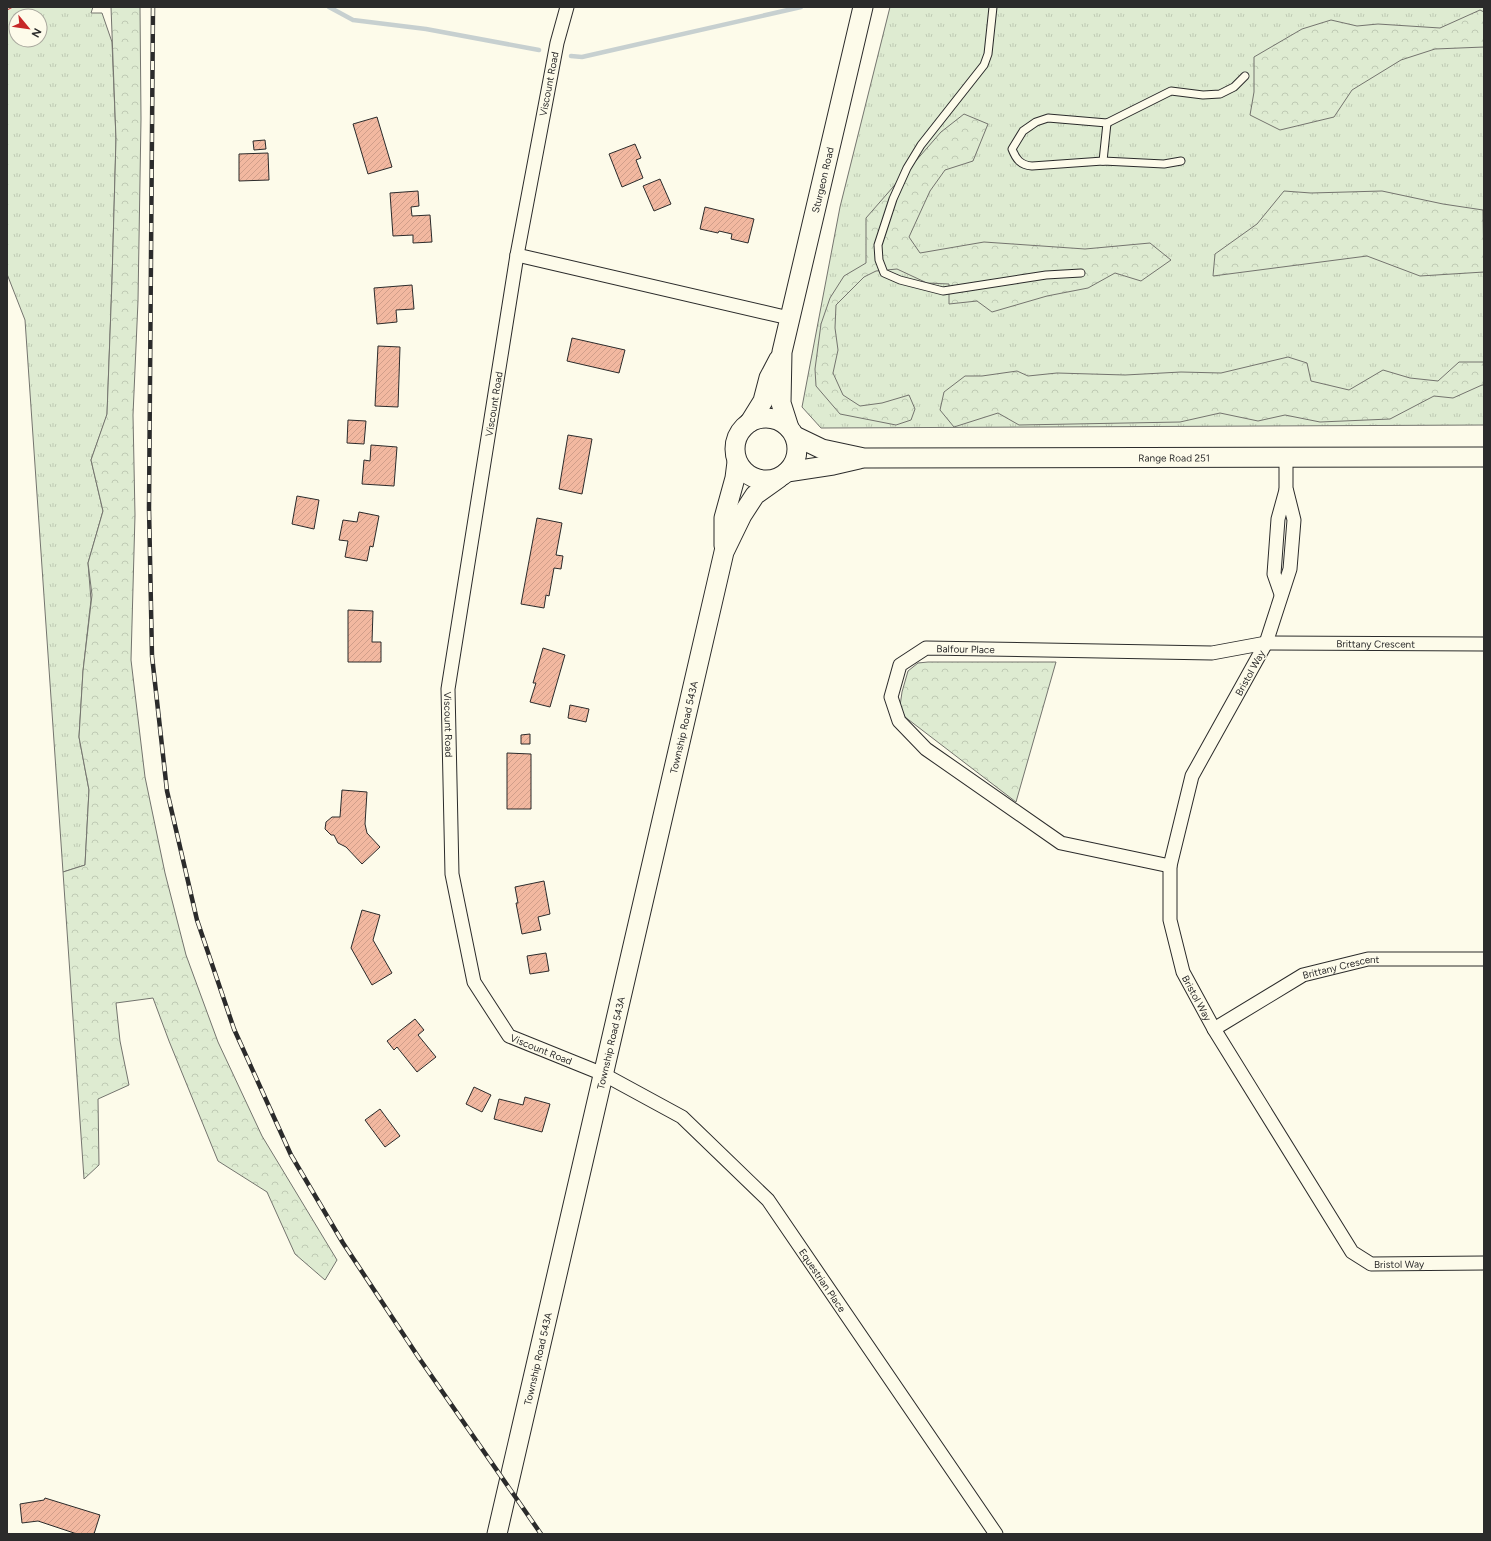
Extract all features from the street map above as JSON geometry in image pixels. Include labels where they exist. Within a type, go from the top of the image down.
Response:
[{"type":"main road","name":"Sturgeon Road","points":[[792,432],[781,402],[782,352],[863,7]]},
{"type":"main road","name":"Sturgeon Road","points":[[750,422],[763,401],[769,378],[782,352]]},
{"type":"main road","points":[[760,418],[771,418],[781,421],[792,432],[797,446],[796,455],[793,464],[783,475],[769,480],[760,480],[750,476],[742,470],[734,453],[734,444],[742,427],[760,418]]},
{"type":"main road","name":"Range Road 251","points":[[792,432],[822,449],[864,458],[1484,458]]},
{"type":"main road","name":"Range Road 251","points":[[783,475],[864,458]]},
{"type":"main road","name":"Township Road 543A","points":[[724,552],[724,518],[735,478],[737,462]]},
{"type":"main road","name":"Township Road 543A","points":[[497,1534],[724,552],[742,515],[755,494],[783,475]]},
{"type":"street","name":"Viscount Road","points":[[567,7],[557,43],[518,255],[448,689],[452,874],[474,982],[509,1036],[603,1074]]},
{"type":"street","points":[[518,255],[789,318]]},
{"type":"street","name":"Bristol Way","points":[[1286,458],[1286,488],[1278,519],[1274,574],[1282,594],[1266,643],[1192,776],[1170,866],[1170,920],[1184,972],[1214,1029],[1352,1252],[1371,1264],[1484,1263]]},
{"type":"street","name":"Brittany Crescent","points":[[1266,643],[1484,644]]},
{"type":"street","name":"Balfour Place","points":[[1170,866],[1061,843],[926,749],[899,721],[891,697],[900,665],[926,648],[1212,653],[1266,643]]},
{"type":"street","name":"Brittany Crescent","points":[[1214,1029],[1303,975],[1368,959],[1484,959]]},
{"type":"street","name":"Equestrian Place","points":[[603,1074],[682,1117],[768,1200],[996,1534]]},
{"type":"lane","points":[[993,7],[988,54],[984,65],[921,145],[907,168],[884,224],[878,245],[879,260],[884,273],[900,280],[943,291],[1046,275],[1081,273]]},
{"type":"lane","points":[[1181,161],[1164,164],[1103,161],[1025,166],[1016,159],[1012,149],[1023,131],[1036,122],[1048,118],[1108,123],[1171,91],[1203,95],[1220,94],[1234,87],[1245,76]]},
{"type":"lane","points":[[1103,161],[1108,123]]},
{"type":"green space","points":[[7,7],[93,7],[91,13],[102,13],[112,42],[116,139],[112,281],[107,415],[91,460],[103,511],[88,563],[91,600],[83,671],[79,737],[89,790],[85,865],[63,872],[25,320],[7,274]]},
{"type":"green space","points":[[111,7],[140,7],[141,119],[138,301],[133,415],[135,515],[131,660],[145,777],[165,873],[186,955],[218,1042],[262,1136],[337,1260],[325,1280],[295,1254],[267,1192],[218,1161],[153,998],[116,1003],[120,1041],[129,1085],[98,1099],[99,1165],[84,1179],[63,872],[85,865],[89,790],[79,737],[83,671],[92,595],[88,563],[103,511],[91,460],[107,414],[116,139]]},
{"type":"green space","points":[[890,7],[1484,7],[1484,425],[821,428],[802,407],[840,207]]},
{"type":"green space","points":[[1480,10],[1484,12],[1484,47],[1435,49],[1401,60],[1352,90],[1334,117],[1280,130],[1250,115],[1254,92],[1254,57],[1302,29],[1331,20],[1357,26],[1378,24],[1440,28]]},
{"type":"green space","points":[[964,114],[988,124],[973,161],[945,170],[930,191],[909,237],[920,253],[984,242],[1085,249],[1150,243],[1171,260],[1141,281],[1115,273],[1088,288],[1047,296],[992,312],[977,301],[949,304],[949,284],[927,283],[897,269],[876,271],[864,277],[836,305],[835,328],[838,350],[833,373],[843,395],[860,406],[882,403],[909,395],[915,409],[911,420],[896,425],[840,414],[816,386],[815,369],[821,324],[830,298],[844,276],[866,263],[866,218],[941,132]]},
{"type":"green space","points":[[1284,191],[1311,193],[1382,191],[1443,204],[1483,210],[1484,272],[1420,276],[1367,256],[1213,276],[1215,254],[1257,224]]},
{"type":"green space","points":[[1288,357],[1307,363],[1311,381],[1349,390],[1383,370],[1410,378],[1438,381],[1459,362],[1484,362],[1484,385],[1453,398],[1434,396],[1390,419],[1320,422],[1285,415],[1258,421],[1220,413],[1180,422],[1019,425],[998,413],[954,427],[940,410],[944,392],[965,376],[982,376],[1017,371],[1028,376],[1057,373],[1125,375],[1181,372],[1221,373]]},
{"type":"green space","points":[[1056,662],[1016,802],[905,717],[900,706],[908,671],[918,663]]},
{"type":"building","points":[[377,117],[392,167],[368,174],[353,124]]},
{"type":"building","points":[[265,140],[266,149],[254,150],[253,141]]},
{"type":"building","points":[[635,144],[641,158],[636,160],[643,178],[622,187],[609,154]]},
{"type":"building","points":[[268,153],[269,180],[239,181],[239,154]]},
{"type":"building","points":[[660,179],[671,204],[654,211],[643,186]]},
{"type":"building","points":[[418,191],[419,206],[411,207],[412,216],[430,215],[432,242],[413,243],[413,235],[393,236],[390,193]]},
{"type":"building","points":[[705,207],[754,219],[748,243],[731,239],[732,234],[700,229]]},
{"type":"building","points":[[412,285],[414,309],[396,310],[397,322],[377,324],[374,288]]},
{"type":"building","points":[[572,338],[625,350],[619,373],[567,361]]},
{"type":"building","points":[[378,346],[400,347],[398,407],[375,406]]},
{"type":"building","points":[[348,420],[366,421],[364,444],[347,443]]},
{"type":"building","points":[[568,435],[592,439],[582,494],[559,489]]},
{"type":"building","points":[[371,445],[397,447],[394,486],[362,484],[364,460],[370,461]]},
{"type":"building","points":[[297,496],[319,500],[314,529],[292,524]]},
{"type":"building","points":[[359,512],[379,516],[373,547],[370,546],[367,561],[345,557],[348,541],[339,540],[343,520],[357,522]]},
{"type":"building","points":[[537,518],[562,523],[556,555],[563,556],[561,569],[554,568],[549,596],[546,595],[544,608],[521,604]]},
{"type":"building","points":[[348,610],[373,611],[372,642],[381,642],[381,662],[348,662]]},
{"type":"building","points":[[543,648],[565,655],[550,707],[530,702],[536,683],[533,683]]},
{"type":"building","points":[[570,705],[589,709],[586,722],[568,718]]},
{"type":"building","points":[[530,734],[530,744],[521,744],[521,735]]},
{"type":"building","points":[[507,753],[531,754],[531,809],[507,809]]},
{"type":"building","points":[[342,790],[367,792],[365,824],[367,833],[380,847],[362,864],[346,847],[338,843],[334,835],[331,835],[325,829],[326,822],[332,817],[340,817]]},
{"type":"building","points":[[544,881],[550,914],[538,917],[541,930],[522,934],[516,903],[518,903],[515,887]]},
{"type":"building","points":[[362,910],[380,915],[373,940],[392,973],[372,985],[351,948]]},
{"type":"building","points":[[546,953],[549,971],[530,974],[527,956]]},
{"type":"building","points":[[415,1019],[424,1030],[418,1035],[436,1057],[417,1072],[397,1047],[394,1050],[387,1041]]},
{"type":"building","points":[[474,1087],[491,1095],[482,1112],[466,1104]]},
{"type":"building","points":[[525,1097],[550,1104],[542,1132],[494,1119],[499,1099],[523,1105]]},
{"type":"building","points":[[380,1109],[400,1136],[385,1147],[365,1120]]},
{"type":"building","points":[[45,1498],[100,1515],[94,1534],[77,1534],[38,1521],[22,1523],[20,1504],[44,1500]]},
{"type":"waterway","points":[[329,7],[353,20],[426,29],[539,50]]},
{"type":"waterway","points":[[571,56],[582,57],[801,7]]},
{"type":"railway","points":[[153,7],[149,508],[152,656],[167,791],[197,920],[234,1029],[291,1155],[343,1243],[419,1358],[541,1534]]},
{"type":"power","points":[[7,10],[13,7]]}]
